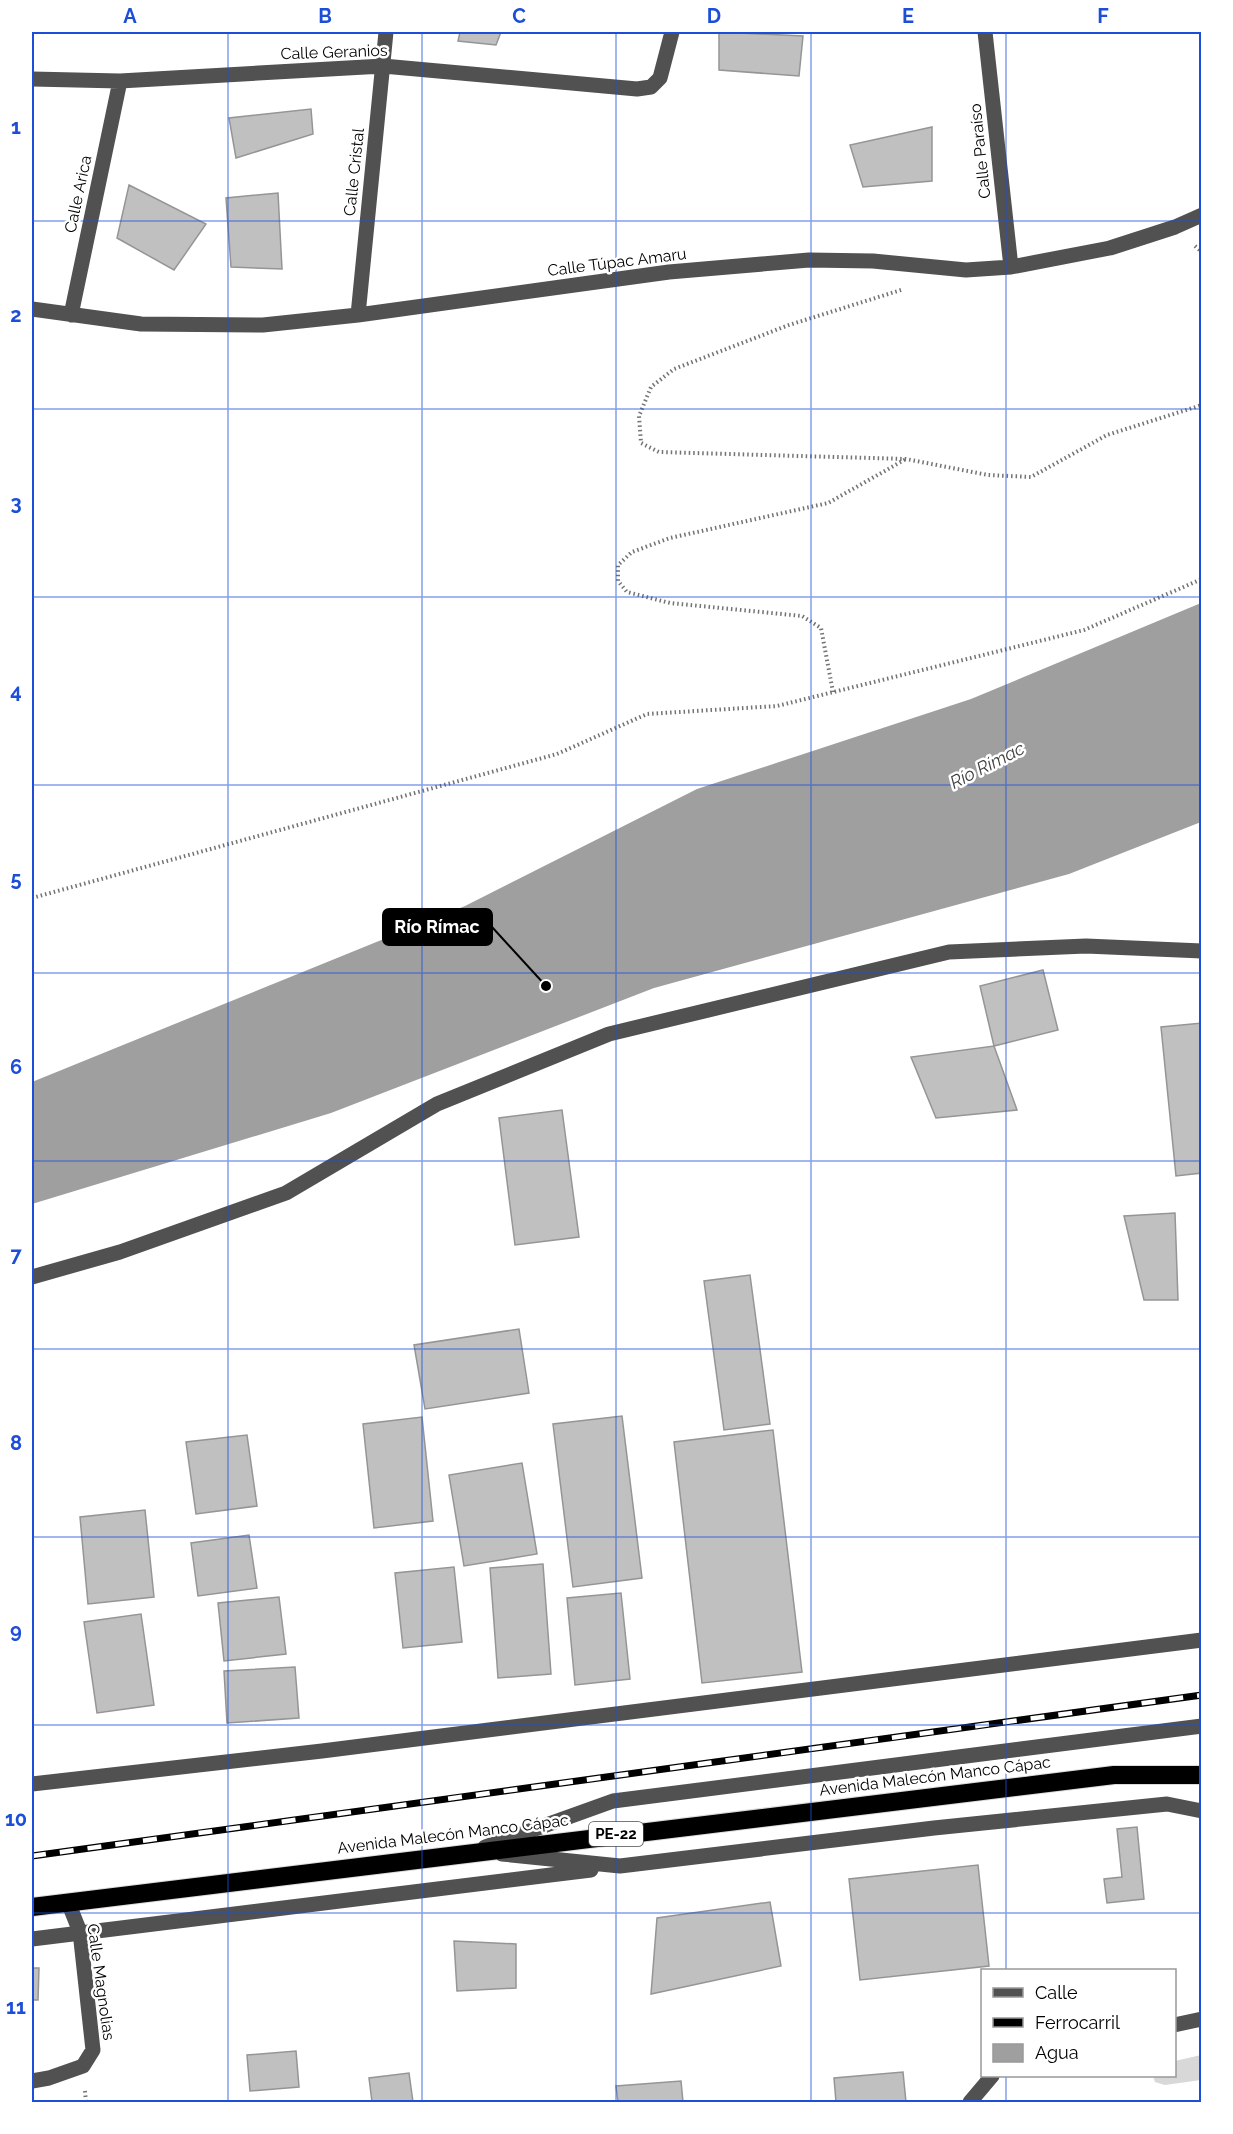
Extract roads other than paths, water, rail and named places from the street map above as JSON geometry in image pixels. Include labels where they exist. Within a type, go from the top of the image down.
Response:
[{"type":"highway","name":"Avenida Malecón Manco Cápac","points":[[32,1907],[472,1851],[1114,1775],[1202,1775]]},
{"type":"street","name":"Calle Cristal","points":[[358,315],[387,32]]},
{"type":"street","name":"Calle Geranios","points":[[32,80],[120,81],[383,66],[637,89],[651,87],[660,78],[672,32]]},
{"type":"street","name":"Calle Paraíso","points":[[985,32],[1011,267]]},
{"type":"street","name":"Calle Arica","points":[[71,315],[120,81]]},
{"type":"street","name":"Calle Túpac Amaru","points":[[32,309],[141,324],[263,325],[358,315],[669,272],[809,260],[873,261],[966,270],[1011,267],[1110,248],[1175,227],[1202,215]]},
{"type":"street","points":[[32,1277],[120,1252],[285,1193],[437,1104],[609,1034],[949,952],[1086,946],[1202,951]]},
{"type":"street","points":[[32,1784],[322,1751],[1202,1640]]},
{"type":"street","points":[[472,1851],[613,1801],[1202,1726]]},
{"type":"street","points":[[32,1939],[934,1827],[1167,1804],[1202,1811]]},
{"type":"street","points":[[472,1851],[620,1866]]},
{"type":"street","name":"Calle Magnolias","points":[[32,2081],[49,2078],[83,2066],[93,2049],[80,1932],[68,1902]]},
{"type":"street","points":[[1176,2025],[1202,2019]]},
{"type":"street","points":[[970,2103],[991,2077]]},
{"type":"water","points":[[1201,603],[1201,822],[1069,874],[654,988],[331,1113],[32,1204],[32,1082],[465,906],[697,789],[971,699]]},
{"type":"railway","points":[[32,1856],[1202,1695]]},
{"type":"place","name":"Río Rímac","points":[[546,986]]}]
